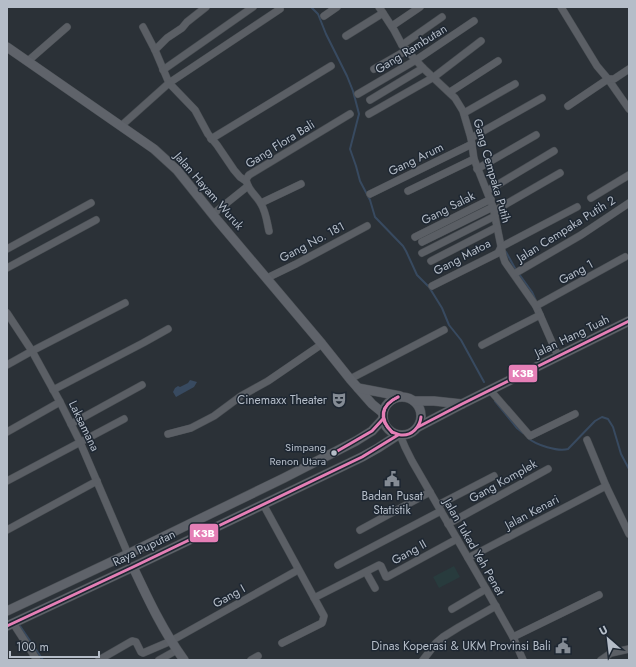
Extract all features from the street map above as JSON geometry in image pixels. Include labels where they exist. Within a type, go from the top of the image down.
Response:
[{"type":"main road","name":"Jalan Hayam Wuruk","points":[[8,49],[28,61],[154,149],[170,163],[177,170],[214,220],[267,278],[350,379],[383,416]]},
{"type":"main road","name":"Jalan Hang Tuah","points":[[418,427],[629,321]]},
{"type":"main road","points":[[358,388],[406,397],[418,405],[421,410],[421,422],[412,433],[401,435],[390,431],[387,428],[383,416],[384,408],[387,404],[391,400],[402,397]]},
{"type":"main road","points":[[414,401],[434,401],[462,404]]},
{"type":"main road","name":"Raya Puputan","points":[[7,610],[128,554],[324,458],[372,431],[383,416]]},
{"type":"main road","name":"Raya Puputan","points":[[10,625],[362,457],[401,435]]},
{"type":"main road","points":[[133,567],[146,597],[171,641],[184,660]]},
{"type":"main road","points":[[73,580],[79,592]]},
{"type":"street","points":[[155,50],[167,38],[182,28],[187,22],[206,7]]},
{"type":"street","points":[[163,70],[253,7]]},
{"type":"street","points":[[324,16],[337,7]]},
{"type":"street","points":[[392,26],[420,7]]},
{"type":"street","points":[[561,7],[597,66],[629,110]]},
{"type":"street","points":[[121,126],[169,83],[280,9]]},
{"type":"street","points":[[346,36],[381,10]]},
{"type":"street","name":"Gang Cempaka Putih","points":[[381,10],[404,47],[423,68],[450,92],[464,113],[472,141],[474,159],[491,199],[503,256],[536,306],[558,356]]},
{"type":"street","points":[[374,69],[442,17]]},
{"type":"street","name":"Gang Rambutan","points":[[358,94],[416,60],[474,21]]},
{"type":"street","points":[[28,61],[67,27]]},
{"type":"street","points":[[143,27],[169,83],[195,110],[211,139],[237,174],[247,183],[261,203],[266,216],[269,231]]},
{"type":"street","points":[[369,114],[434,77],[481,41]]},
{"type":"street","points":[[450,92],[498,61]]},
{"type":"street","points":[[211,139],[331,66]]},
{"type":"street","points":[[370,100],[423,68]]},
{"type":"street","points":[[568,106],[608,80],[614,79],[629,69]]},
{"type":"street","points":[[464,113],[515,84]]},
{"type":"street","name":"Gang Arum","points":[[370,194],[472,141],[542,98]]},
{"type":"street","name":"Gang Flora Bali","points":[[214,220],[247,183],[250,175],[350,114]]},
{"type":"street","points":[[477,168],[536,135]]},
{"type":"street","points":[[487,190],[554,151]]},
{"type":"street","points":[[408,191],[474,159]]},
{"type":"street","points":[[422,253],[560,173]]},
{"type":"street","points":[[591,198],[629,175]]},
{"type":"street","points":[[261,203],[301,184]]},
{"type":"street","name":"Gang Salak","points":[[415,237],[491,199]]},
{"type":"street","points":[[7,249],[91,203]]},
{"type":"street","name":"Jalan Cempaka Putih 2","points":[[514,274],[588,230],[629,203]]},
{"type":"street","name":"Gang Matoa","points":[[432,286],[498,253],[501,247],[577,207]]},
{"type":"street","points":[[422,242],[494,211]]},
{"type":"street","points":[[7,268],[96,220]]},
{"type":"street","name":"Gang No. 181","points":[[267,278],[367,226]]},
{"type":"street","points":[[431,261],[497,227]]},
{"type":"street","name":"Gang 1","points":[[536,306],[626,257]]},
{"type":"street","points":[[7,365],[125,303]]},
{"type":"street","name":"Laksamana","points":[[7,313],[32,351],[54,390],[80,442],[128,554]]},
{"type":"street","points":[[482,346],[540,315]]},
{"type":"street","points":[[54,390],[168,329]]},
{"type":"street","points":[[350,379],[444,330]]},
{"type":"street","points":[[168,434],[191,428],[214,416],[322,344]]},
{"type":"street","points":[[71,424],[142,385]]},
{"type":"street","points":[[490,390],[530,436],[575,414]]},
{"type":"street","points":[[7,432],[60,402]]},
{"type":"street","points":[[7,481],[124,419]]},
{"type":"street","name":"Jalan Tukad Yeh Penet","points":[[401,435],[404,447],[496,606],[513,637],[522,658]]},
{"type":"street","points":[[587,440],[606,486],[629,534]]},
{"type":"street","name":"Gang Komplek","points":[[448,524],[548,469]]},
{"type":"street","points":[[338,565],[494,476]]},
{"type":"street","points":[[7,530],[97,481]]},
{"type":"street","name":"Jalan Kenari","points":[[468,558],[606,486]]},
{"type":"street","points":[[360,530],[430,492]]},
{"type":"street","points":[[263,504],[324,616],[322,623],[282,644]]},
{"type":"street","name":"Gang II","points":[[314,598],[380,565],[387,577],[457,539]]},
{"type":"street","name":"Gang I","points":[[171,641],[298,570]]},
{"type":"street","points":[[366,572],[375,588]]},
{"type":"street","points":[[452,609],[486,589]]},
{"type":"street","points":[[513,637],[599,595]]},
{"type":"street","points":[[424,660],[436,643],[443,637],[496,606]]},
{"type":"street","points":[[10,625],[37,660]]},
{"type":"street","points":[[99,660],[132,641],[136,642],[143,653],[171,641]]},
{"type":"street","points":[[601,660],[611,653],[629,649]]},
{"type":"street","points":[[159,660],[177,650]]},
{"type":"street","points":[[252,660],[258,656]]},
{"type":"street","points":[[514,660],[522,658]]},
{"type":"shaded area","points":[[454,566],[460,577],[439,588],[433,577]]},
{"type":"water","points":[[190,380],[197,382],[194,387],[176,397],[173,392],[175,388],[188,383]]},
{"type":"waterway","points":[[311,7],[318,14],[353,91],[359,114],[350,149],[360,181],[370,200],[375,217],[403,246],[417,275],[429,287],[442,308],[449,325],[461,340],[484,382]]},
{"type":"waterway","points":[[506,252],[516,270]]},
{"type":"waterway","points":[[519,274],[532,292],[536,301]]},
{"type":"waterway","points":[[495,401],[517,428],[523,433]]},
{"type":"waterway","points":[[528,438],[547,447],[559,450],[568,449],[595,421],[602,417],[608,419],[613,427],[621,454],[629,469]]},
{"type":"waterway","points":[[20,626],[43,660]]},
{"type":"transit line","name":"K3B","points":[[418,427],[629,321]]},
{"type":"transit line","name":"K3B","points":[[392,432],[385,422],[383,413],[388,404],[398,397]]},
{"type":"transit line","name":"K3B","points":[[392,432],[385,422],[384,413],[388,404],[398,397]]},
{"type":"transit line","name":"K3B","points":[[392,432],[401,435],[409,434],[415,430],[421,417]]},
{"type":"transit line","name":"K3B","points":[[334,453],[372,431],[383,419]]},
{"type":"transit line","name":"K3B","points":[[7,626],[362,457],[398,435]]},
{"type":"place","name":"Cinemaxx Theater","points":[[339,400]]},
{"type":"place","name":"Simpang Renon Utara","points":[[334,453]]},
{"type":"place","name":"Badan Pusat Statistik","points":[[392,479]]},
{"type":"place","name":"Dinas Koperasi & UKM Provinsi Bali","points":[[563,646]]}]
